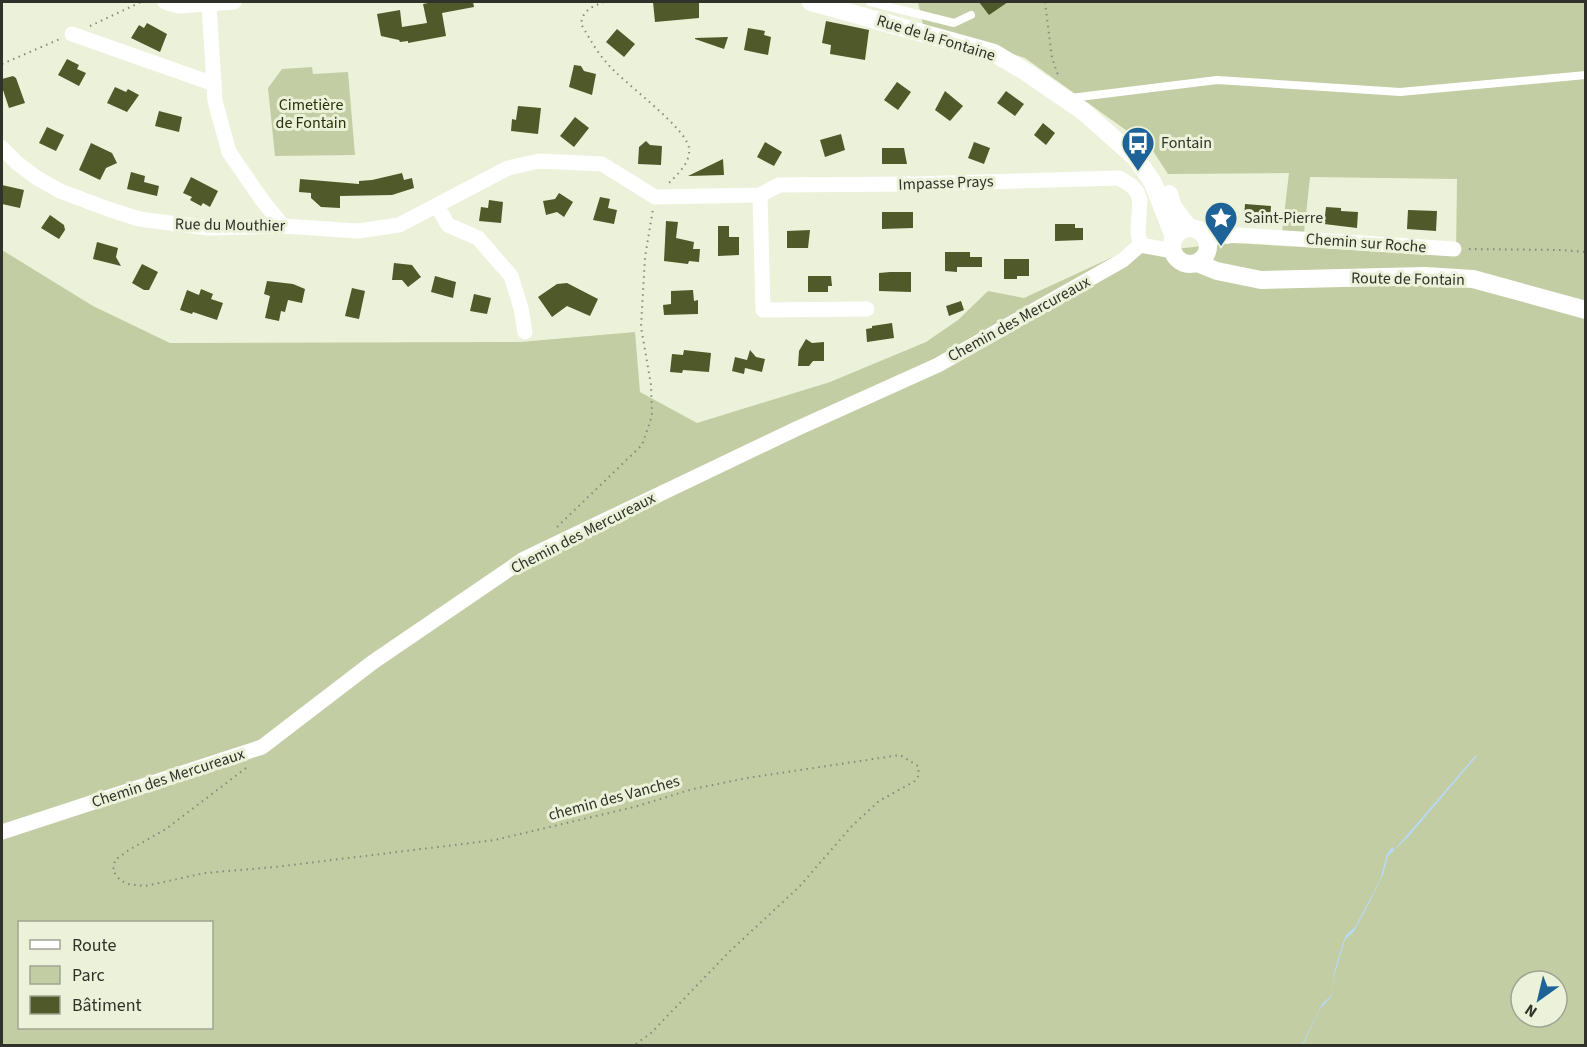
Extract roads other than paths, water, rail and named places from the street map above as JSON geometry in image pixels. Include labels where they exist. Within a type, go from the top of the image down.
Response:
[{"type":"street","points":[[165,2],[179,6],[234,2]]},
{"type":"street","name":"Rue de la Fontaine","points":[[811,2],[994,53],[1083,111],[1100,119],[1141,147],[1155,164],[1164,178],[1179,238]]},
{"type":"street","points":[[209,5],[215,101],[229,152],[283,226]]},
{"type":"street","points":[[72,34],[214,84]]},
{"type":"street","name":"Rue du Mouthier","points":[[2,148],[37,178],[60,191],[139,219],[208,228],[283,226],[358,231],[399,225],[508,168],[539,161],[602,164],[655,197]]},
{"type":"street","name":"Impasse Prays","points":[[655,197],[760,195],[779,185],[1119,178],[1132,186],[1140,200],[1137,231],[1140,246]]},
{"type":"street","points":[[760,195],[763,310],[867,309]]},
{"type":"street","points":[[437,206],[448,225],[478,238],[511,276],[521,308],[525,332]]},
{"type":"street","points":[[1140,246],[1201,231],[1204,251],[1191,264],[1180,261],[1179,238]]},
{"type":"street","name":"Chemin sur Roche","points":[[1204,251],[1214,237],[1239,235],[1454,249]]},
{"type":"street","name":"Chemin des Mercureaux","points":[[2,832],[262,747],[374,662],[524,560],[796,429],[938,365],[1115,265],[1140,246]]},
{"type":"street","name":"Route de Fontain","points":[[1204,251],[1225,262],[1298,279],[1425,276],[1473,279],[1586,310]]},
{"type":"lane","points":[[870,2],[954,23],[971,15]]},
{"type":"lane","points":[[1066,99],[1097,93],[1217,80],[1400,92],[1586,75]]},
{"type":"water","points":[[1476,755],[1408,837],[1388,856],[1383,875],[1367,907],[1354,931],[1345,940],[1334,976],[1332,996],[1320,1009],[1302,1045],[1322,1004],[1332,995],[1334,972],[1346,935],[1355,927],[1380,880],[1387,854],[1392,847],[1394,850]]},
{"type":"place","name":"Fontain","points":[[1138,172]]},
{"type":"place","name":"Saint-Pierre","points":[[1221,247]]},
{"type":"park label","name":"Cimetière de Fontain","points":[[311,114]]}]
